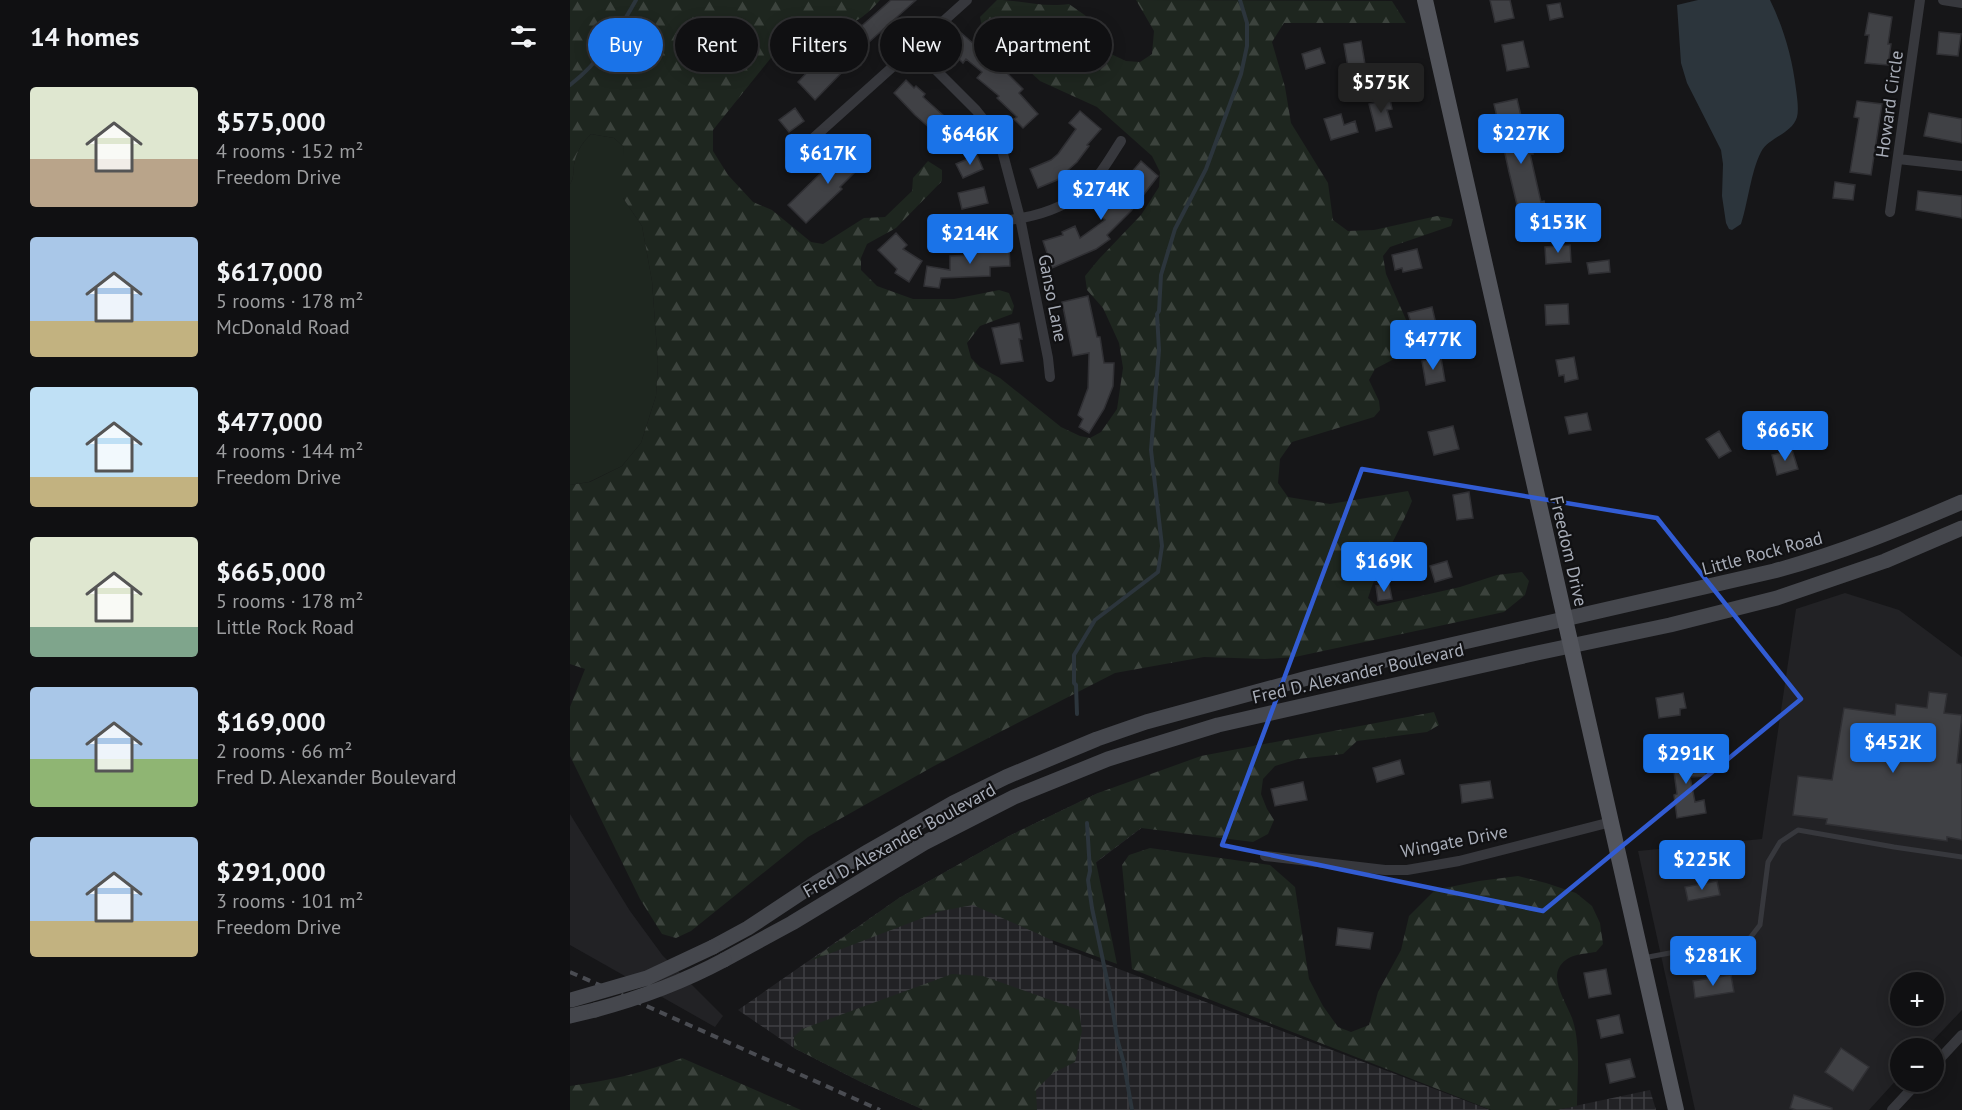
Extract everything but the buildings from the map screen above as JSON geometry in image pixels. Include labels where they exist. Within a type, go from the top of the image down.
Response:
[{"type":"main road","name":"Freedom Drive","points":[[1425,0],[1676,1110]]},
{"type":"main road","name":"Little Rock Road","points":[[1565,620],[1715,586],[1829,556],[1962,502]]},
{"type":"main road","points":[[1571,646],[1670,625],[1778,598],[1886,561],[1962,528]]},
{"type":"main road","name":"Fred D. Alexander Boulevard","points":[[570,1000],[647,978],[713,947],[748,928],[869,850],[953,803],[1006,777],[1097,739],[1146,722],[1311,677],[1565,620]]},
{"type":"main road","name":"Fred D. Alexander Boulevard","points":[[570,1016],[646,995],[700,973],[792,923],[924,843],[1014,797],[1099,762],[1218,725],[1571,646]]},
{"type":"street","points":[[946,18],[967,0]]},
{"type":"street","name":"Howard Circle","points":[[1890,212],[1920,0]]},
{"type":"street","points":[[1943,0],[1962,3]]},
{"type":"street","points":[[790,159],[886,72]]},
{"type":"street","name":"Ganso Lane","points":[[938,72],[976,110],[999,139],[1007,162],[1020,218],[1050,377]]},
{"type":"street","points":[[933,225],[1020,218],[1060,204],[1085,190],[1104,170],[1121,141]]},
{"type":"street","points":[[1898,159],[1962,166]]},
{"type":"street","name":"Wingate Drive","points":[[1265,856],[1373,869],[1407,870],[1459,861],[1611,822]]},
{"type":"street","points":[[1944,1054],[1962,1035]]},
{"type":"street","points":[[1892,1110],[1909,1092]]},
{"type":"lane","points":[[1642,958],[1749,938],[1760,925],[1768,862],[1780,842],[1798,830],[1962,857]]},
{"type":"highlighted area","points":[[1362,469],[1657,518],[1801,699],[1543,911],[1222,845]]},
{"type":"shaded area","points":[[1698,0],[1770,0],[1790,54],[1798,103],[1794,123],[1761,152],[1741,224],[1732,230],[1726,223],[1722,196],[1721,150],[1687,83],[1681,63],[1677,5]]},
{"type":"shaded area","points":[[1845,593],[1899,610],[1962,657],[1962,1010],[1935,1038],[1890,1038],[1890,1087],[1869,1110],[1695,1110],[1638,851],[1762,839],[1796,609]]},
{"type":"shaded area","points":[[1206,779],[1048,899],[1053,944],[1490,1110],[924,1110],[861,1082],[794,1048],[738,1010],[899,898],[1009,836],[1098,793]]},
{"type":"shaded area","points":[[570,814],[630,911],[663,956],[723,1016],[715,1027],[570,945]]},
{"type":"shaded area","points":[[1650,1090],[1656,1110],[1556,1110]]},
{"type":"green space","points":[[570,0],[880,0],[861,18],[770,18],[770,59],[713,130],[713,151],[728,175],[753,202],[772,210],[811,242],[823,244],[864,218],[885,217],[912,191],[913,178],[928,161],[942,170],[942,181],[896,228],[867,244],[861,258],[861,270],[877,286],[913,299],[954,299],[999,290],[1009,293],[1014,306],[1012,314],[980,326],[967,343],[971,358],[1061,427],[1090,438],[1101,432],[1117,409],[1123,368],[1119,343],[1103,308],[1087,290],[1085,276],[1141,215],[1159,187],[1160,172],[1152,156],[1097,107],[1040,81],[1030,72],[1112,72],[1112,54],[1126,61],[1140,62],[1152,54],[1154,31],[1136,0],[1392,1],[1406,23],[1284,23],[1272,42],[1285,87],[1291,123],[1328,183],[1333,220],[1348,231],[1374,230],[1437,216],[1453,219],[1451,226],[1390,247],[1383,256],[1386,274],[1407,322],[1404,344],[1394,359],[1375,369],[1369,380],[1379,401],[1380,410],[1374,417],[1292,442],[1280,459],[1278,483],[1288,497],[1330,504],[1408,491],[1412,501],[1368,598],[1377,606],[1460,587],[1497,575],[1522,572],[1529,581],[1525,595],[1504,612],[1295,657],[1265,659],[1204,657],[1115,673],[934,766],[808,837],[691,931],[676,938],[662,934],[640,899],[570,756],[570,707],[585,669],[570,664],[570,485],[590,482],[622,466],[641,443],[656,396],[658,363],[652,281],[642,226],[623,198],[620,186],[624,147],[614,138],[591,134],[578,152],[570,184]]},
{"type":"green space","points":[[997,0],[1050,5],[1069,4],[1086,18],[980,17]]},
{"type":"green space","points":[[591,134],[614,138],[624,147],[623,198],[642,226],[652,281],[658,363],[656,396],[641,443],[622,466],[589,482],[570,485],[570,184],[578,152]]},
{"type":"green space","points":[[1434,712],[1439,725],[1427,732],[1357,741],[1343,754],[1298,759],[1275,766],[1263,779],[1261,794],[1274,820],[1268,834],[1253,842],[1141,828],[1096,862],[1117,964],[1052,940],[973,905],[941,911],[810,961],[899,898],[1009,836],[1098,793],[1201,756]]},
{"type":"green space","points":[[1150,848],[1270,865],[1295,887],[1309,979],[1323,1006],[1338,1027],[1351,1032],[1369,1025],[1378,992],[1401,950],[1409,916],[1435,890],[1518,876],[1576,893],[1592,906],[1600,923],[1603,944],[1596,952],[1575,955],[1566,960],[1557,974],[1559,988],[1571,1015],[1575,1031],[1578,1052],[1577,1106],[1556,1110],[1491,1110],[1132,969],[1122,865],[1129,855]]},
{"type":"green space","points":[[952,974],[983,976],[1079,1010],[1082,1031],[1075,1062],[1053,1073],[1036,1090],[1037,1110],[924,1110],[861,1082],[794,1048],[794,1037],[802,1029]]},
{"type":"green space","points":[[682,1058],[801,1110],[570,1110],[570,1086],[627,1075]]},
{"type":"waterway","points":[[570,85],[599,56],[636,0]]},
{"type":"waterway","points":[[1077,714],[1074,655],[1095,620],[1158,572],[1162,546],[1151,450],[1159,350],[1157,314],[1161,275],[1175,229],[1206,169],[1241,74],[1247,46],[1247,23],[1240,0]]},
{"type":"waterway","points":[[1087,823],[1090,871],[1088,880],[1092,908],[1132,1110]]},
{"type":"railway","points":[[570,972],[880,1110]]}]
